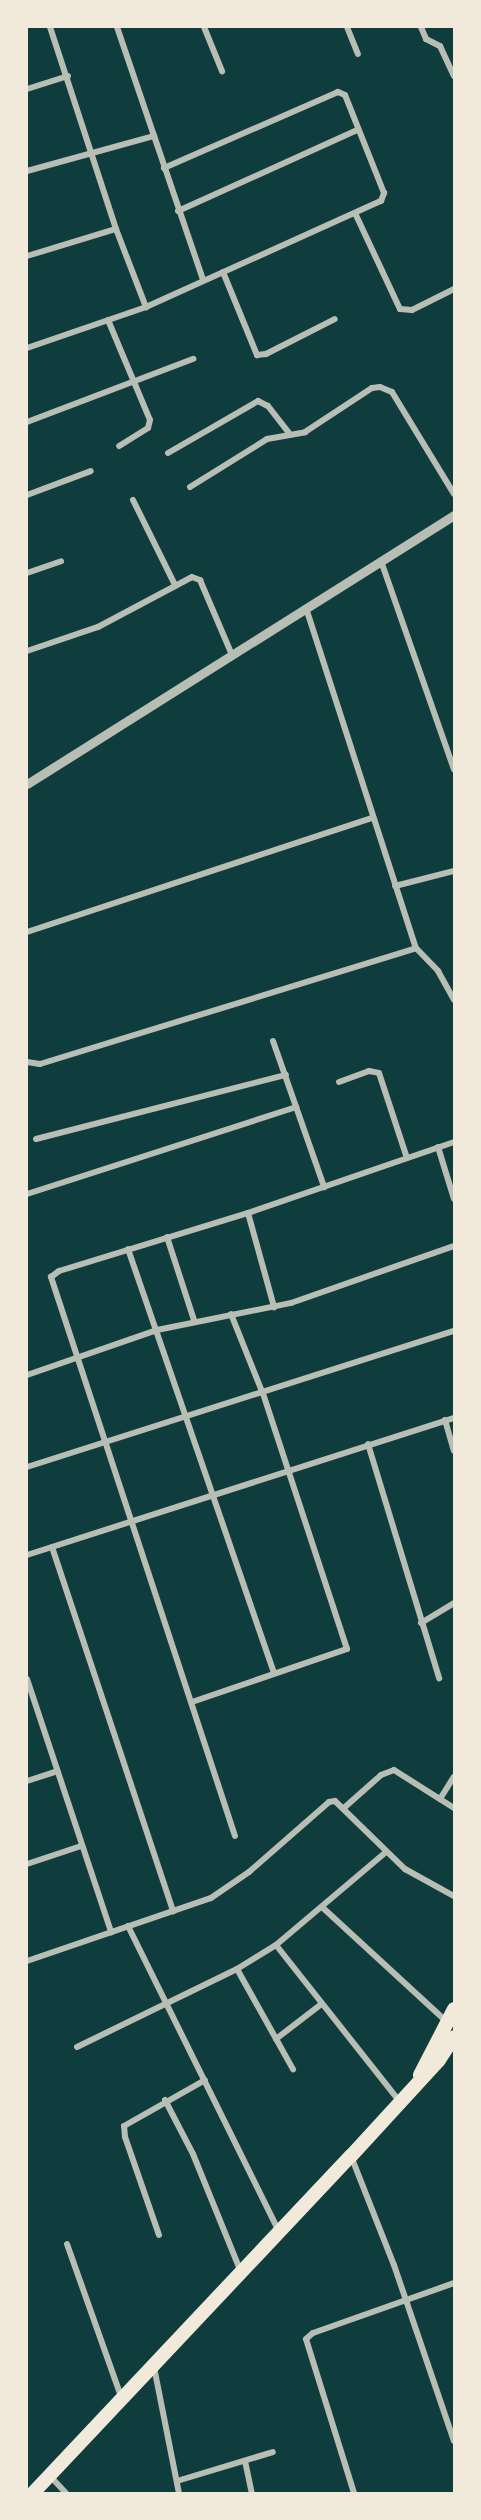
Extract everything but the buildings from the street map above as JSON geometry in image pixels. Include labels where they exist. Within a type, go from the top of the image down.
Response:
[{"type":"highway","points":[[419,2077],[450,2015]]},
{"type":"highway","points":[[33,2493],[351,2156],[419,2077],[439,2060],[454,2037]]},
{"type":"street","points":[[50,27],[68,76],[116,230],[146,307]]},
{"type":"street","points":[[117,27],[203,280]]},
{"type":"street","points":[[204,27],[222,71]]},
{"type":"street","points":[[347,27],[358,54]]},
{"type":"street","points":[[421,27],[426,39],[440,46],[454,76]]},
{"type":"street","points":[[27,89],[68,76]]},
{"type":"street","points":[[27,348],[146,307],[381,201],[384,193],[345,95],[332,94],[164,168]]},
{"type":"street","points":[[178,211],[357,130]]},
{"type":"street","points":[[27,171],[94,156],[154,136]]},
{"type":"street","points":[[355,213],[400,309],[412,310],[454,289]]},
{"type":"street","points":[[27,256],[116,230]]},
{"type":"street","points":[[223,272],[257,355],[266,354],[335,319]]},
{"type":"street","points":[[108,320],[150,424],[119,446]]},
{"type":"street","points":[[27,422],[193,359]]},
{"type":"street","points":[[190,487],[267,439],[289,433],[305,432],[372,388],[386,388],[454,494]]},
{"type":"street","points":[[168,453],[258,401],[268,406],[289,433]]},
{"type":"street","points":[[27,495],[91,471]]},
{"type":"street","points":[[133,500],[175,585]]},
{"type":"street","points":[[27,784],[454,515]]},
{"type":"street","points":[[27,573],[62,561]]},
{"type":"street","points":[[381,561],[454,770]]},
{"type":"street","points":[[27,651],[98,627],[192,577],[200,580],[232,655]]},
{"type":"street","points":[[306,608],[371,818],[416,948],[438,971],[454,1000]]},
{"type":"street","points":[[27,932],[371,818]]},
{"type":"street","points":[[394,886],[454,871]]},
{"type":"street","points":[[27,1062],[40,1064],[416,948]]},
{"type":"street","points":[[273,1041],[324,1187]]},
{"type":"street","points":[[339,1082],[373,1070],[379,1073],[407,1158]]},
{"type":"street","points":[[36,1139],[286,1075]]},
{"type":"street","points":[[27,1194],[296,1107]]},
{"type":"street","points":[[235,1836],[134,1520],[51,1277],[128,1249],[248,1213],[454,1142]]},
{"type":"street","points":[[438,1147],[454,1199]]},
{"type":"street","points":[[248,1213],[274,1307]]},
{"type":"street","points":[[167,1238],[194,1320]]},
{"type":"street","points":[[27,1375],[157,1330],[194,1320],[274,1307],[454,1245]]},
{"type":"street","points":[[128,1249],[274,1673]]},
{"type":"street","points":[[192,1702],[347,1649],[262,1394],[231,1314]]},
{"type":"street","points":[[27,1467],[262,1394],[454,1330]]},
{"type":"street","points":[[27,1555],[286,1470],[454,1418]]},
{"type":"street","points":[[445,1420],[454,1451]]},
{"type":"street","points":[[368,1444],[439,1678]]},
{"type":"street","points":[[52,1547],[173,1911]]},
{"type":"street","points":[[421,1623],[454,1603]]},
{"type":"street","points":[[27,1679],[29,1694],[111,1932]]},
{"type":"street","points":[[345,1807],[381,1775],[394,1770],[454,1808]]},
{"type":"street","points":[[27,1781],[57,1771]]},
{"type":"street","points":[[440,1799],[454,1777]]},
{"type":"street","points":[[27,1961],[211,1898],[235,1882],[329,1802],[345,1807],[386,1852],[405,1869],[454,1896]]},
{"type":"street","points":[[27,1864],[81,1845]]},
{"type":"street","points":[[77,2047],[237,1969],[276,1945],[386,1852]]},
{"type":"street","points":[[322,1906],[450,2015]]},
{"type":"street","points":[[128,1926],[279,2232]]},
{"type":"street","points":[[276,1945],[320,2005],[399,2101]]},
{"type":"street","points":[[237,1969],[292,2069]]},
{"type":"street","points":[[276,2039],[320,2005]]},
{"type":"street","points":[[159,2235],[124,2131],[130,2119],[205,2080]]},
{"type":"street","points":[[165,2100],[193,2154],[242,2273]]},
{"type":"street","points":[[351,2156],[406,2301],[454,2441]]},
{"type":"street","points":[[67,2244],[122,2400]]},
{"type":"street","points":[[354,2493],[306,2340],[313,2333],[454,2283]]},
{"type":"street","points":[[154,2366],[179,2493]]},
{"type":"street","points":[[177,2481],[273,2452]]},
{"type":"street","points":[[245,2461],[252,2493]]},
{"type":"street","points":[[50,2476],[66,2493]]}]
